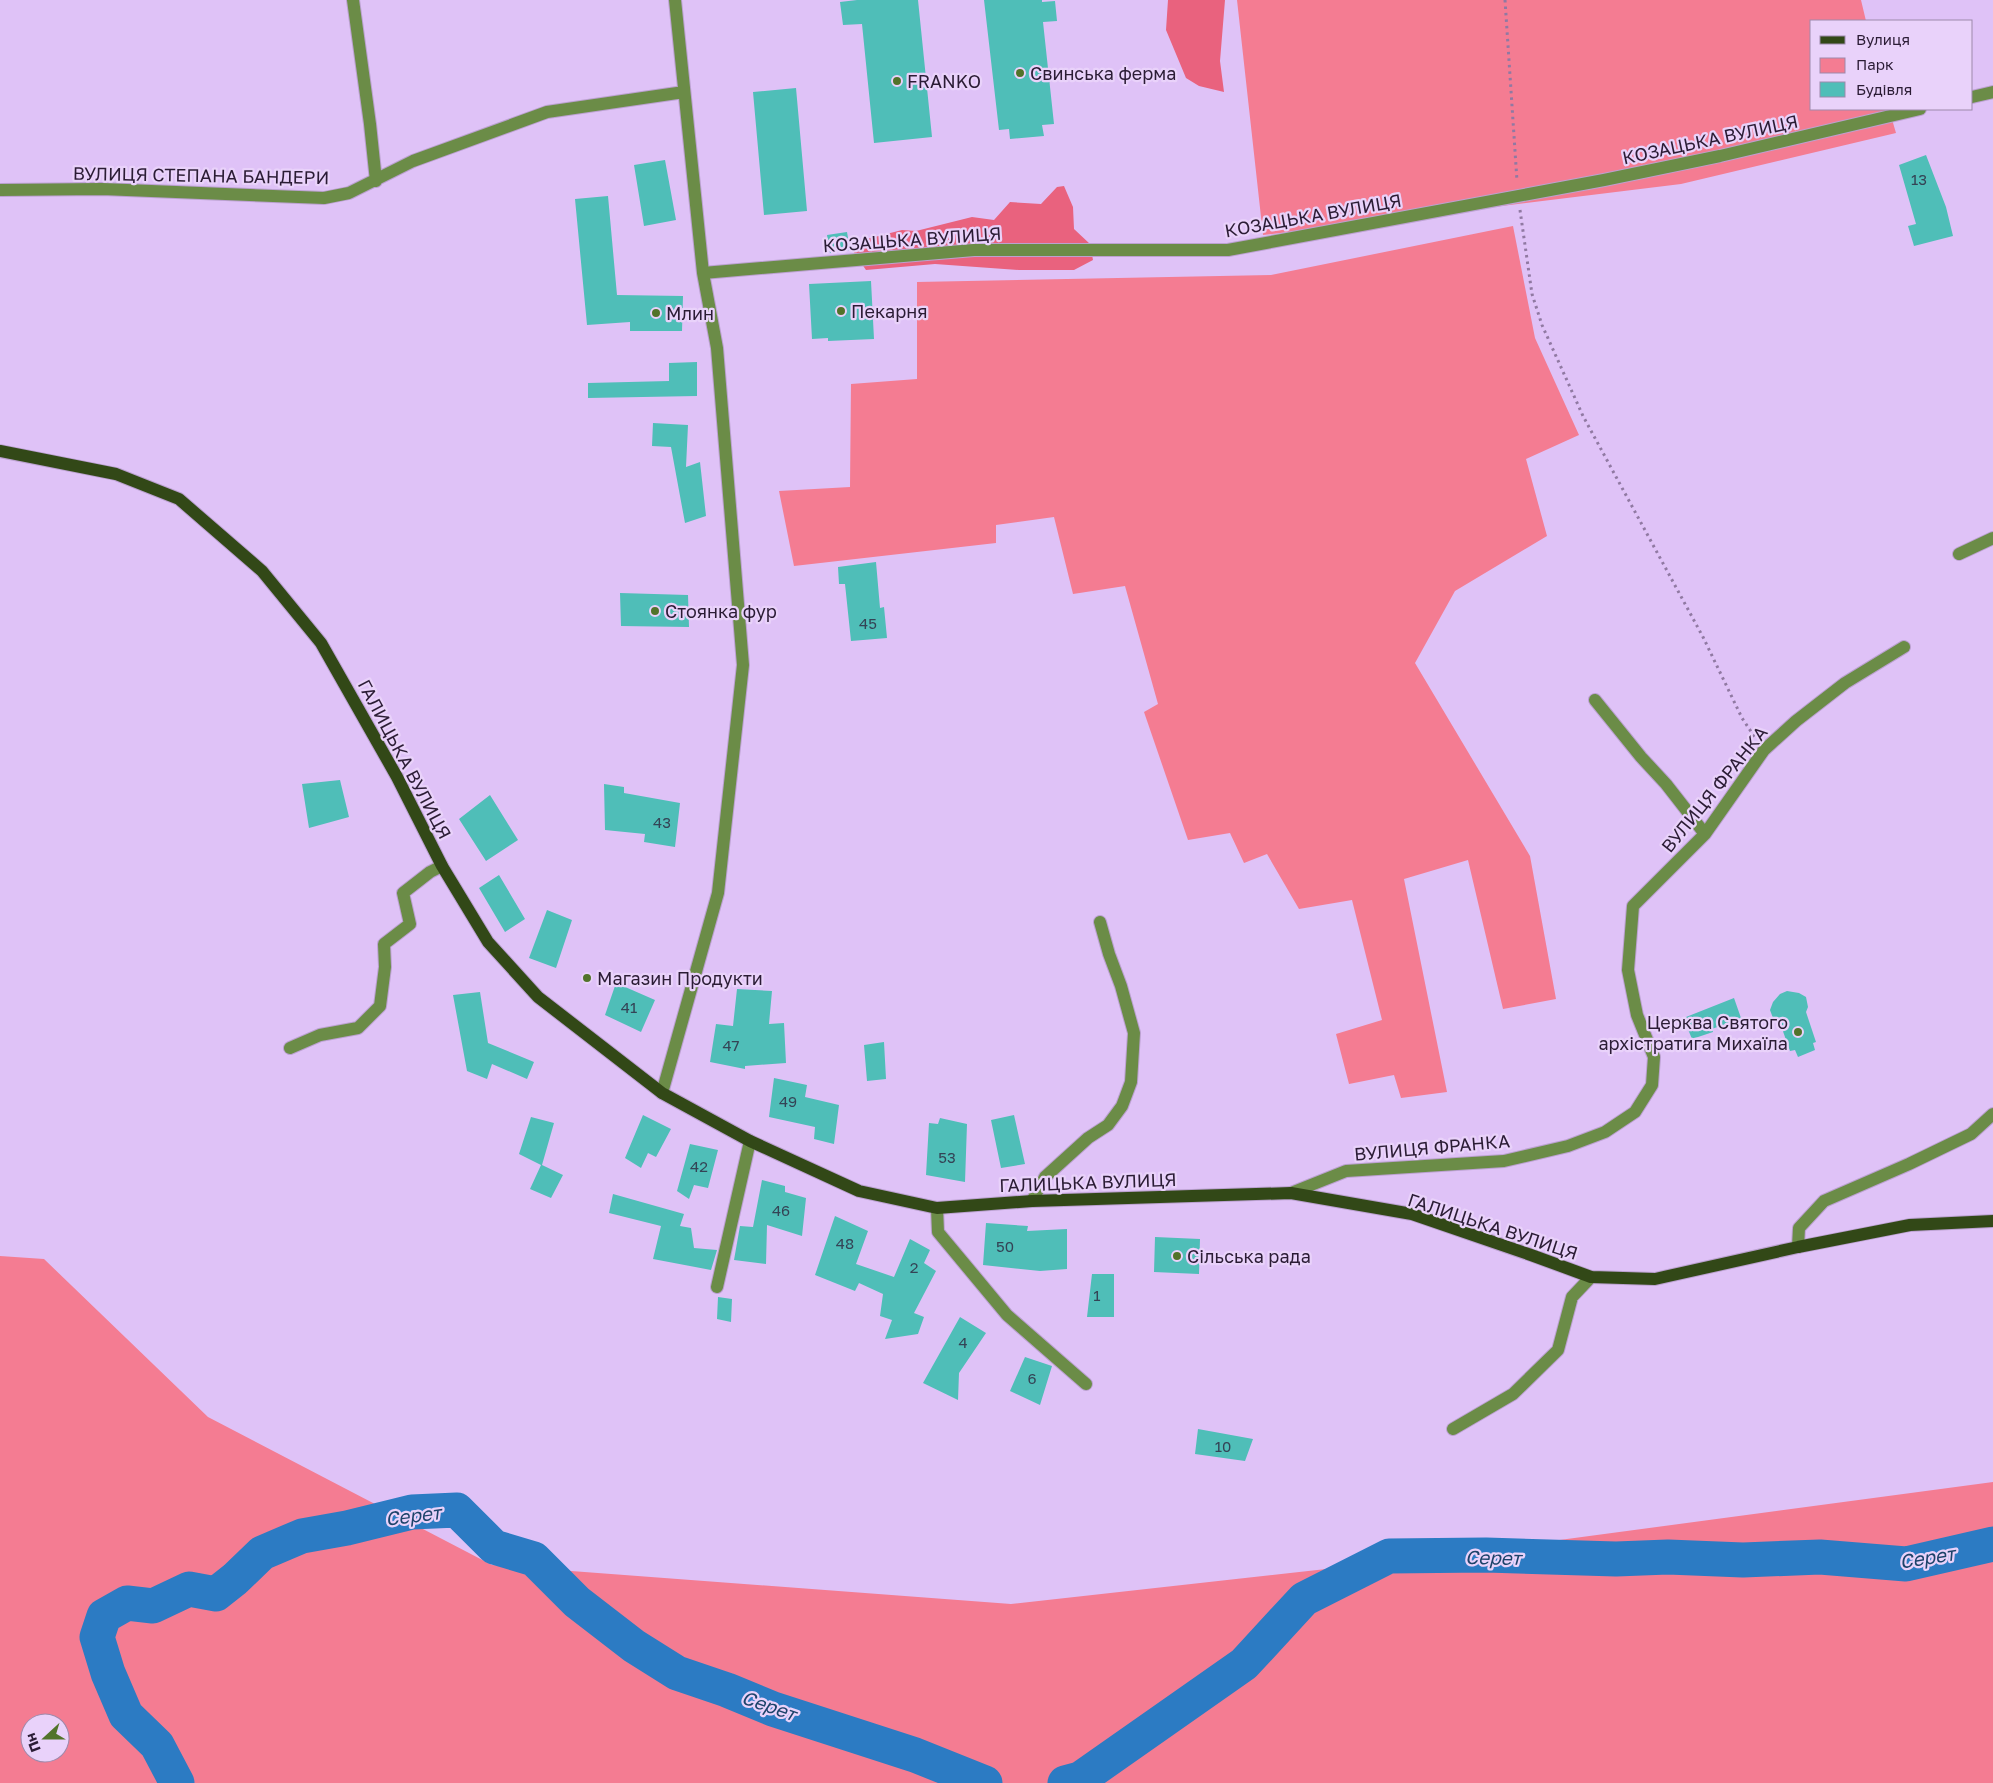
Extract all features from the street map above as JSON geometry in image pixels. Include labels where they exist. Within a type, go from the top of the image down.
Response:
[{"type":"main road","name":"ГАЛИЦЬКА ВУЛИЦЯ","points":[[0,451],[116,474],[179,499],[262,571],[321,644],[397,777],[442,866],[488,942],[538,997],[662,1093],[750,1141],[859,1191],[937,1208],[1032,1201],[1292,1193],[1412,1214],[1531,1254],[1591,1278],[1655,1279],[1798,1247],[1910,1225],[1993,1221]]},
{"type":"street","points":[[352,0],[370,124],[376,181]]},
{"type":"street","points":[[662,1093],[718,892],[743,665],[717,348],[703,273],[675,0]]},
{"type":"street","name":"ВУЛИЦЯ СТЕПАНА БАНДЕРИ","points":[[0,190],[102,189],[324,198],[349,193],[413,161],[547,112],[684,92]]},
{"type":"street","points":[[1973,97],[1993,92]]},
{"type":"street","name":"КОЗАЦЬКА ВУЛИЦЯ","points":[[703,273],[974,250],[1228,250],[1720,156],[1916,110]]},
{"type":"street","points":[[1959,554],[1993,538]]},
{"type":"street","name":"ВУЛИЦЯ ФРАНКА","points":[[1292,1193],[1346,1171],[1504,1161],[1568,1146],[1605,1132],[1635,1112],[1652,1085],[1654,1057],[1637,1015],[1628,970],[1632,906],[1705,834],[1764,750],[1796,721],[1845,683],[1904,647]]},
{"type":"street","points":[[1596,700],[1705,834]]},
{"type":"street","points":[[290,1048],[320,1035],[358,1028],[380,1006],[385,967],[384,944],[410,924],[403,893],[430,872],[442,866]]},
{"type":"street","points":[[1032,1201],[1045,1177],[1088,1138],[1108,1125],[1122,1106],[1131,1082],[1134,1033],[1100,922]]},
{"type":"street","points":[[1798,1247],[1799,1228],[1824,1201],[1909,1164],[1971,1134],[1993,1114]]},
{"type":"street","points":[[717,1288],[750,1141]]},
{"type":"street","points":[[937,1208],[938,1232],[1007,1315],[1086,1384]]},
{"type":"street","points":[[1453,1429],[1513,1394],[1558,1350],[1572,1297],[1591,1278]]},
{"type":"path","points":[[1505,0],[1518,196],[1532,294],[1542,325],[1583,416],[1703,638],[1742,718],[1764,750]]},
{"type":"green space","points":[[1237,0],[1861,0],[1866,20],[1810,20],[1810,110],[1889,110],[1896,133],[1681,184],[1263,235]]},
{"type":"green space","points":[[1513,226],[1535,338],[1579,435],[1526,459],[1547,536],[1455,591],[1415,663],[1530,856],[1556,999],[1503,1009],[1468,860],[1404,879],[1447,1092],[1401,1098],[1394,1075],[1349,1084],[1336,1034],[1382,1020],[1352,900],[1299,909],[1267,854],[1244,863],[1230,833],[1188,840],[1144,712],[1158,704],[1125,586],[1073,594],[1054,517],[996,525],[996,543],[794,566],[779,491],[850,487],[851,384],[917,379],[917,282],[1271,275]]},
{"type":"green space","points":[[0,1256],[44,1259],[208,1417],[492,1565],[1011,1604],[1425,1558],[1993,1482],[1993,1783],[0,1783]]},
{"type":"shaded area","points":[[1168,0],[1225,0],[1220,61],[1224,92],[1199,86],[1186,78],[1166,30]]},
{"type":"shaded area","points":[[1064,186],[1073,207],[1074,229],[1090,244],[1093,260],[1074,270],[1019,270],[935,264],[866,270],[853,251],[863,240],[902,230],[916,231],[972,217],[994,220],[1010,202],[1041,204],[1057,187]]},
{"type":"building","name":"FRANKO","points":[[857,0],[918,0],[932,137],[874,143],[862,24],[843,25],[840,2]]},
{"type":"building","name":"Свинська ферма","points":[[984,0],[1055,1],[1057,21],[1043,22],[1054,124],[1042,125],[1044,136],[1010,139],[1009,129],[999,130]]},
{"type":"building","points":[[796,88],[807,211],[764,215],[753,92]]},
{"type":"building","points":[[1926,155],[1946,207],[1953,236],[1914,246],[1908,226],[1916,224],[1899,165]]},
{"type":"building","points":[[665,160],[676,220],[644,226],[634,165]]},
{"type":"building","points":[[608,196],[617,295],[683,296],[682,331],[630,331],[630,322],[587,325],[575,199]]},
{"type":"building","points":[[847,232],[850,250],[830,253],[827,235]]},
{"type":"building","name":"Пекарня","points":[[871,281],[874,339],[828,341],[828,338],[812,339],[809,284]]},
{"type":"building","points":[[697,362],[697,396],[588,398],[588,383],[669,381],[669,363]]},
{"type":"building","points":[[653,423],[688,425],[686,467],[700,462],[706,516],[685,523],[671,447],[652,446]]},
{"type":"building","points":[[876,562],[880,608],[884,607],[887,638],[851,641],[845,584],[839,584],[838,567]]},
{"type":"building","name":"Стоянка фур","points":[[620,593],[688,595],[689,627],[621,626]]},
{"type":"building","points":[[340,780],[349,817],[309,828],[302,784]]},
{"type":"building","points":[[604,784],[624,787],[624,793],[680,803],[675,847],[644,842],[645,834],[605,830]]},
{"type":"building","points":[[490,795],[518,840],[486,861],[459,819]]},
{"type":"building","points":[[499,875],[525,919],[505,932],[479,888]]},
{"type":"building","points":[[547,910],[572,920],[556,968],[529,958]]},
{"type":"building","points":[[616,983],[655,1000],[641,1032],[605,1015]]},
{"type":"building","points":[[737,989],[772,991],[769,1024],[784,1023],[786,1063],[745,1066],[745,1069],[710,1062],[716,1024],[733,1026]]},
{"type":"building","name":"Церква Святого архістратига Михаїла","points":[[1787,991],[1799,993],[1806,997],[1808,1007],[1806,1012],[1816,1042],[1813,1043],[1815,1050],[1798,1057],[1795,1050],[1790,1051],[1780,1023],[1773,1018],[1770,1010],[1773,1002],[1780,994]]},
{"type":"building","points":[[480,992],[488,1043],[534,1062],[527,1079],[492,1064],[487,1079],[467,1071],[453,995]]},
{"type":"building","points":[[1734,998],[1741,1018],[1712,1029],[1713,1032],[1692,1039],[1685,1022],[1687,1021],[1686,1017]]},
{"type":"building","points":[[884,1042],[886,1079],[867,1081],[864,1045]]},
{"type":"building","points":[[774,1078],[807,1085],[805,1097],[839,1105],[834,1144],[814,1139],[815,1127],[769,1117]]},
{"type":"building","points":[[643,1115],[671,1129],[656,1157],[648,1153],[641,1168],[625,1158]]},
{"type":"building","points":[[1014,1115],[1025,1164],[1001,1168],[991,1120]]},
{"type":"building","points":[[531,1117],[554,1123],[542,1165],[563,1175],[551,1198],[530,1189],[541,1165],[519,1154]]},
{"type":"building","points":[[940,1118],[967,1124],[965,1182],[926,1175],[929,1123],[938,1124]]},
{"type":"building","points":[[690,1144],[718,1150],[708,1188],[694,1185],[689,1199],[677,1191]]},
{"type":"building","points":[[762,1180],[785,1186],[785,1192],[806,1198],[802,1236],[767,1225],[766,1264],[734,1260],[740,1226],[753,1227]]},
{"type":"building","points":[[613,1194],[684,1214],[680,1226],[691,1228],[694,1248],[717,1250],[711,1270],[653,1259],[661,1226],[609,1213]]},
{"type":"building","points":[[835,1216],[868,1231],[856,1264],[894,1277],[910,1239],[930,1250],[924,1263],[936,1271],[914,1313],[924,1317],[918,1334],[885,1339],[892,1320],[880,1316],[883,1294],[859,1283],[855,1291],[815,1275]]},
{"type":"building","points":[[986,1223],[1028,1226],[1027,1231],[1067,1229],[1067,1269],[1040,1271],[983,1265]]},
{"type":"building","name":"Сільська рада","points":[[1155,1237],[1200,1239],[1199,1274],[1154,1272]]},
{"type":"building","points":[[1092,1274],[1114,1274],[1114,1317],[1087,1317]]},
{"type":"building","points":[[718,1297],[732,1299],[731,1322],[717,1319]]},
{"type":"building","points":[[960,1317],[986,1333],[959,1373],[958,1400],[923,1383]]},
{"type":"building","points":[[1025,1357],[1052,1366],[1040,1405],[1010,1391]]},
{"type":"building","points":[[1198,1429],[1253,1439],[1245,1461],[1195,1454]]},
{"type":"waterway","name":"Серет","points":[[177,1783],[157,1745],[126,1715],[108,1673],[97,1637],[104,1616],[127,1603],[153,1606],[189,1589],[216,1594],[262,1553],[302,1536],[347,1528],[412,1512],[457,1510],[494,1547],[534,1559],[577,1602],[634,1646],[677,1673],[727,1690],[773,1709],[915,1755],[985,1783]]},
{"type":"waterway","name":"Серет","points":[[1065,1783],[1080,1779],[1244,1664],[1304,1599],[1389,1556],[1486,1555],[1616,1559],[1668,1557],[1743,1560],[1820,1557],[1906,1564],[1993,1544]]},
{"type":"place","name":"Свинська ферма","points":[[1020,73]]},
{"type":"place","name":"FRANKO","points":[[897,81]]},
{"type":"place","name":"Пекарня","points":[[841,311]]},
{"type":"place","name":"Млин","points":[[656,313]]},
{"type":"place","name":"Стоянка фур","points":[[655,611]]},
{"type":"place","name":"Магазин Продукти","points":[[587,978]]},
{"type":"place","name":"Церква Святого архістратига Михаїла","points":[[1798,1032]]},
{"type":"place","name":"Сільська рада","points":[[1177,1256]]}]
